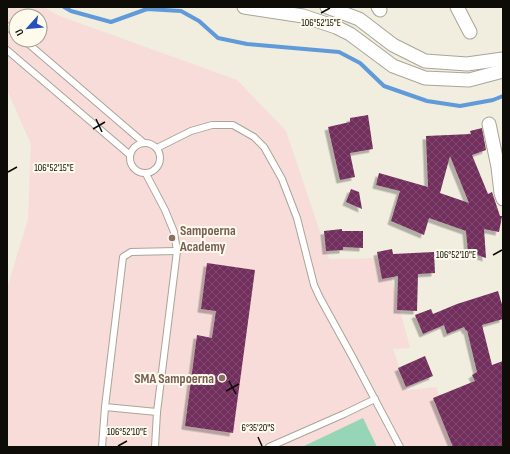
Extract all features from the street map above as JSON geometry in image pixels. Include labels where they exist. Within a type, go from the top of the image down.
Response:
[{"type":"street","points":[[246,7],[303,16],[336,28],[350,34],[393,66],[425,78],[469,80],[503,71]]},
{"type":"street","points":[[328,7],[359,19],[393,45],[425,61],[467,64],[503,59]]},
{"type":"street","points":[[458,7],[470,32]]},
{"type":"street","points":[[489,124],[497,160],[503,199]]},
{"type":"lane","points":[[33,48],[144,143]]},
{"type":"lane","points":[[7,50],[130,155]]},
{"type":"lane","points":[[157,148],[191,131],[212,125],[234,125],[254,137],[264,147],[282,179],[297,218],[314,285],[400,447]]},
{"type":"lane","points":[[144,143],[149,143],[157,148],[160,152],[161,158],[160,164],[157,168],[153,172],[146,174],[139,173],[133,169],[130,162],[132,150],[135,146],[144,143]]},
{"type":"lane","points":[[146,174],[165,210],[174,232],[177,251],[157,412],[155,447]]},
{"type":"lane","points":[[102,447],[105,407],[123,257],[131,252],[177,251]]},
{"type":"lane","points":[[269,447],[375,399]]},
{"type":"lane","points":[[105,407],[157,412]]},
{"type":"shaded area","name":"Sampoerna Academy","points":[[7,7],[46,8],[8,8],[8,48],[48,48],[48,9],[57,15],[237,80],[286,131],[329,259],[386,258],[410,348],[393,349],[407,390],[436,387],[458,447],[7,447],[7,289],[28,219],[31,144],[7,90]]},
{"type":"green space","points":[[363,418],[377,447],[302,447]]},
{"type":"building","points":[[368,115],[373,149],[350,153],[355,177],[340,180],[328,127],[350,122],[350,118]]},
{"type":"building","points":[[482,128],[486,150],[472,155],[488,194],[492,192],[500,216],[502,216],[499,232],[484,229],[486,258],[468,252],[466,231],[429,218],[424,235],[391,221],[400,191],[376,185],[379,173],[428,187],[426,136],[471,134],[470,131]],"holes":[[[450,156],[469,203],[440,193]]]},
{"type":"building","points":[[351,189],[359,192],[362,209],[346,202]]},
{"type":"building","points":[[342,229],[342,231],[363,231],[363,248],[343,247],[343,250],[326,251],[324,231]]},
{"type":"building","points":[[392,249],[393,254],[434,252],[435,273],[418,274],[417,311],[397,310],[398,276],[382,279],[377,252]]},
{"type":"building","points":[[207,263],[255,270],[233,433],[185,426],[197,335],[212,338],[216,311],[201,309]]},
{"type":"building","points":[[498,291],[503,308],[503,319],[482,325],[492,365],[503,361],[503,447],[453,447],[433,398],[475,381],[472,375],[477,372],[467,330],[466,331],[464,327],[447,334],[444,325],[423,334],[415,315],[431,309],[433,314],[457,304]]},
{"type":"building","points":[[425,356],[433,376],[406,387],[398,368]]},
{"type":"waterway","points":[[64,7],[71,11],[111,22],[147,9],[181,11],[199,21],[218,38],[247,44],[339,52],[360,63],[384,86],[427,101],[460,106],[493,100],[503,96]]},
{"type":"place","name":"Sampoerna Academy","points":[[172,238]]},
{"type":"place","name":"SMA Sampoerna","points":[[222,378]]}]
